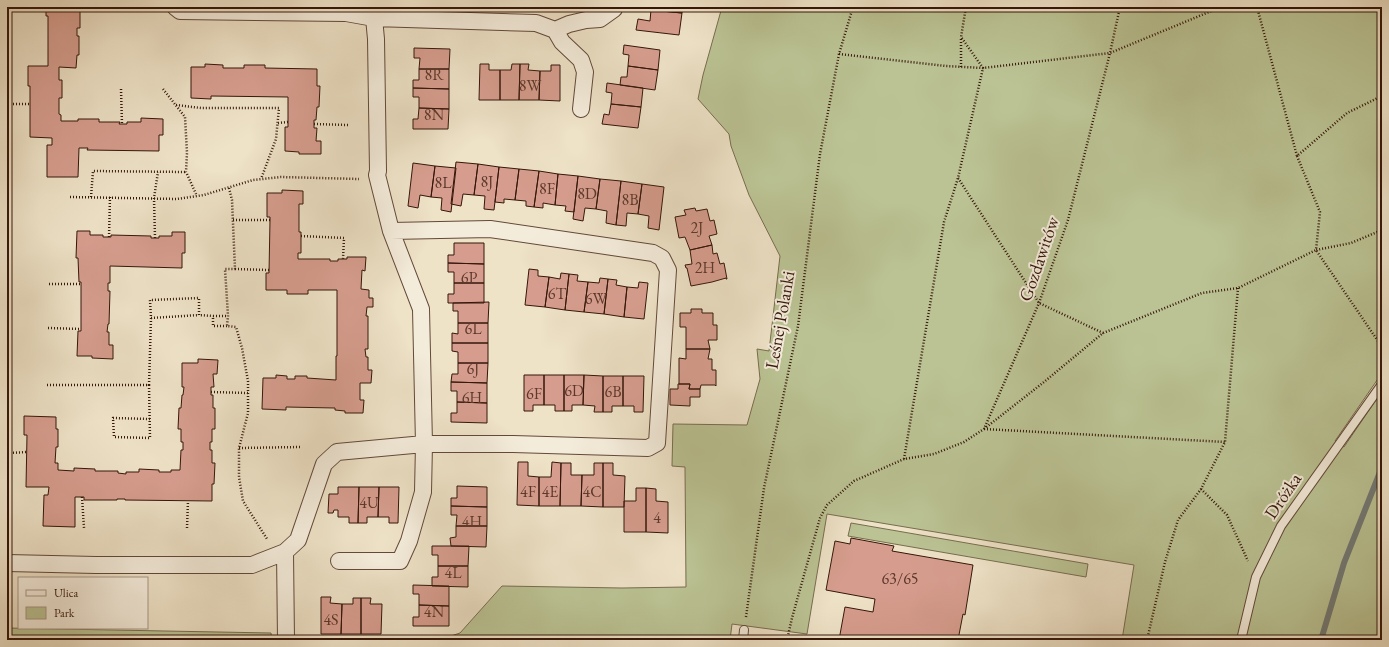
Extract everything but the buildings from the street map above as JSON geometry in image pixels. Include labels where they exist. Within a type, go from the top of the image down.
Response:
[{"type":"street","points":[[175,7],[180,11],[346,13],[374,18],[536,23],[555,30],[562,42],[581,60],[585,72],[581,108]]},
{"type":"street","points":[[555,30],[569,24],[586,20],[600,19],[614,9]]},
{"type":"street","points":[[339,561],[400,561],[409,541],[423,492],[424,444],[421,309],[391,231],[377,174],[376,35],[374,18]]},
{"type":"street","points":[[7,562],[96,565],[252,565],[285,552],[298,540],[324,464],[337,452],[424,444],[513,444],[648,448],[657,443],[668,270],[662,258],[653,252],[490,229],[391,231]]},
{"type":"street","points":[[285,552],[286,640]]},
{"type":"lane","name":"Dróżka","points":[[1241,640],[1256,577],[1281,526],[1382,384]]},
{"type":"lane","points":[[743,640],[744,630]]},
{"type":"path","name":"Leśnej Polanki","points":[[744,630],[764,488],[798,326],[820,154],[839,54],[853,7]]},
{"type":"path","points":[[961,67],[961,37],[966,7]]},
{"type":"path","name":"Gozdawitów","points":[[984,429],[1039,303],[1068,220],[1120,7]]},
{"type":"path","points":[[839,54],[983,68],[1110,53],[1221,7]]},
{"type":"path","points":[[1257,7],[1297,156],[1320,212],[1316,250],[1382,347]]},
{"type":"path","points":[[904,459],[944,222],[958,178],[983,68],[961,37]]},
{"type":"path","points":[[121,89],[122,124]]},
{"type":"path","points":[[163,89],[185,117],[187,153],[186,172],[197,196]]},
{"type":"path","points":[[1297,156],[1347,113],[1382,96]]},
{"type":"path","points":[[220,103],[220,108]]},
{"type":"path","points":[[7,104],[30,104]]},
{"type":"path","points":[[176,105],[201,108],[279,108],[276,139],[261,179]]},
{"type":"path","points":[[278,123],[288,122]]},
{"type":"path","points":[[314,124],[348,125]]},
{"type":"path","points":[[91,197],[93,171],[186,172]]},
{"type":"path","points":[[155,238],[154,198],[158,172]]},
{"type":"path","points":[[70,197],[177,199],[197,196],[229,188],[253,180],[282,177],[378,180]]},
{"type":"path","points":[[958,178],[1039,303],[1103,333]]},
{"type":"path","points":[[229,188],[232,200],[235,269]]},
{"type":"path","points":[[109,237],[110,197]]},
{"type":"path","points":[[233,220],[270,220]]},
{"type":"path","points":[[787,640],[820,518],[827,505],[854,481],[904,459],[934,454],[964,442],[984,429],[1044,382],[1103,333],[1202,293],[1238,288],[1316,250],[1351,243],[1382,230]]},
{"type":"path","points":[[301,236],[344,238],[343,259]]},
{"type":"path","points":[[227,326],[228,316],[225,269],[269,270]]},
{"type":"path","points":[[48,284],[81,284]]},
{"type":"path","points":[[1147,640],[1165,562],[1178,520],[1202,488],[1225,442],[1238,288]]},
{"type":"path","points":[[150,419],[113,418],[114,437],[150,438],[150,419],[149,385],[151,318],[150,300],[199,298],[199,315]]},
{"type":"path","points":[[151,318],[199,315],[228,316]]},
{"type":"path","points":[[213,316],[213,326],[236,327],[242,348],[248,381],[248,413],[239,448],[239,477],[243,501],[270,543]]},
{"type":"path","points":[[48,328],[81,329]]},
{"type":"path","points":[[47,385],[149,385]]},
{"type":"path","points":[[210,392],[248,393]]},
{"type":"path","points":[[984,429],[1225,442]]},
{"type":"path","points":[[239,448],[301,447]]},
{"type":"path","points":[[10,453],[27,452]]},
{"type":"path","points":[[1202,488],[1227,515],[1256,577]]},
{"type":"path","points":[[82,497],[84,528]]},
{"type":"path","points":[[187,528],[188,501]]},
{"type":"green space","points":[[722,7],[1382,7],[1382,373],[1335,441],[1344,447],[1382,391],[1382,640],[1122,640],[1134,565],[827,514],[807,634],[732,624],[730,640],[439,640],[460,633],[502,586],[622,588],[686,587],[685,467],[672,466],[673,424],[747,425],[760,379],[757,349],[769,351],[780,256],[749,195],[731,146],[729,134],[698,99],[703,75]]},
{"type":"green space","points":[[851,523],[1088,564],[1086,577],[848,536]]},
{"type":"green space","points":[[7,628],[271,633],[272,640],[7,640]]},
{"type":"waterway","points":[[1321,640],[1344,563],[1382,467]]}]
